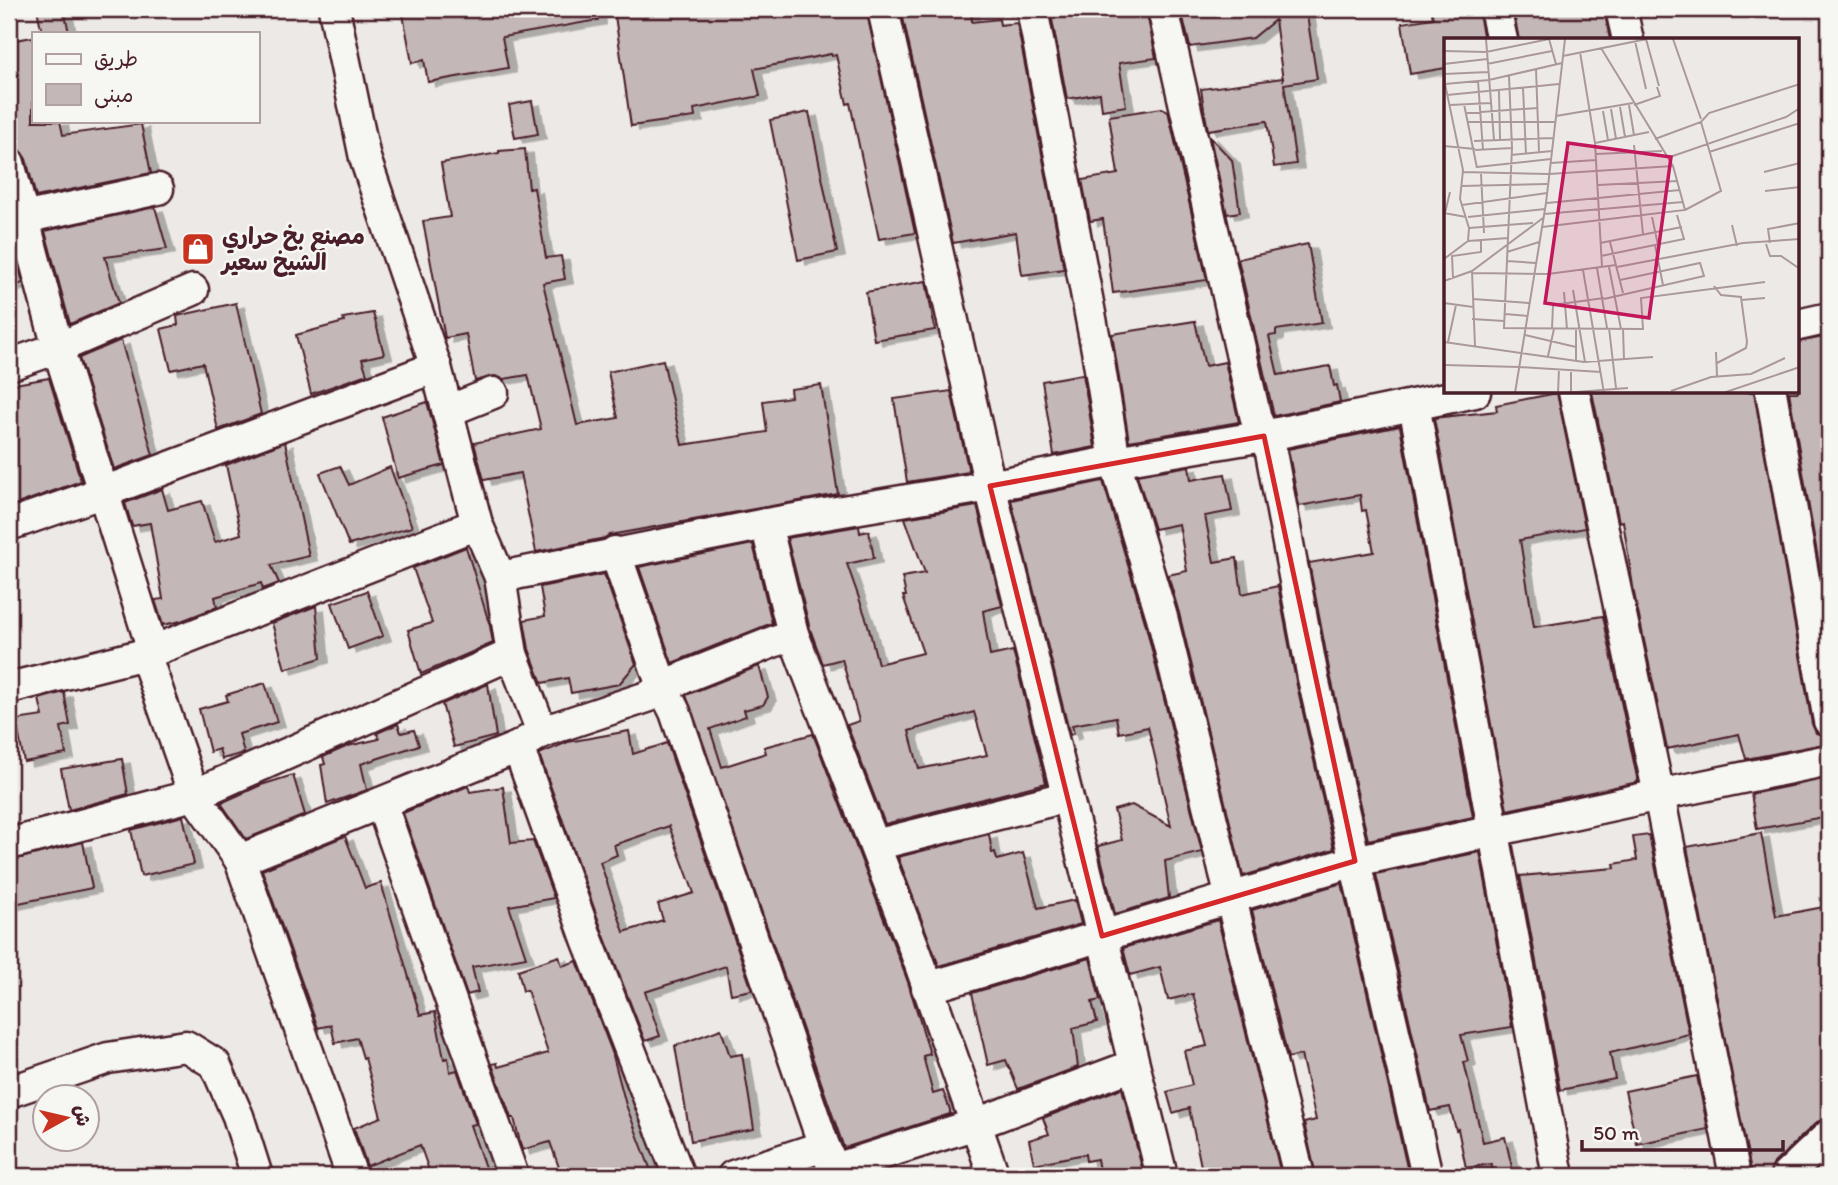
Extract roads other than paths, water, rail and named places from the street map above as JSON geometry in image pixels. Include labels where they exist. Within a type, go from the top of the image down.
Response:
[{"type":"street","points":[[334,9],[365,158],[436,367],[477,524],[500,577],[512,654],[530,740],[587,939],[679,1176]]},
{"type":"street","points":[[883,9],[990,486],[1162,1176]]},
{"type":"street","points":[[1032,9],[1097,349],[1115,461],[1162,617],[1299,1176]]},
{"type":"street","points":[[1163,9],[1256,419],[1271,452],[1313,678],[1427,1176]]},
{"type":"street","points":[[1495,9],[1502,38]]},
{"type":"street","points":[[1621,9],[1628,38]]},
{"type":"street","points":[[9,163],[15,220],[58,348],[194,795],[240,860],[352,1176]]},
{"type":"street","points":[[15,220],[158,190]]},
{"type":"street","points":[[9,365],[58,348],[193,290]]},
{"type":"street","points":[[1800,325],[1829,318]]},
{"type":"street","points":[[9,525],[102,493],[436,367]]},
{"type":"street","points":[[448,411],[493,393]]},
{"type":"street","points":[[500,577],[766,524],[1264,436],[1466,394]]},
{"type":"street","points":[[1574,394],[1659,794],[1735,1176]]},
{"type":"street","points":[[1771,394],[1829,721]]},
{"type":"street","points":[[1414,405],[1558,1176]]},
{"type":"street","points":[[9,688],[149,652],[477,524]]},
{"type":"street","points":[[766,524],[793,635],[916,953],[994,1176]]},
{"type":"street","points":[[615,552],[662,686],[674,712],[832,1164]]},
{"type":"street","points":[[240,860],[530,740],[650,696],[662,686],[793,635]]},
{"type":"street","points":[[9,844],[194,795],[512,654]]},
{"type":"street","points":[[927,988],[1355,861],[1659,794],[1829,760]]},
{"type":"street","points":[[875,845],[1066,797]]},
{"type":"street","points":[[381,803],[513,1176]]},
{"type":"street","points":[[9,1092],[108,1058],[186,1046],[215,1064],[238,1115],[257,1176]]},
{"type":"street","points":[[733,1176],[832,1164],[976,1124],[1135,1065]]},
{"type":"street","points":[[1786,1176],[1829,1136]]},
{"type":"place","name":"مصنع بخ حراري الشيخ سعير","points":[[198,249]]}]
